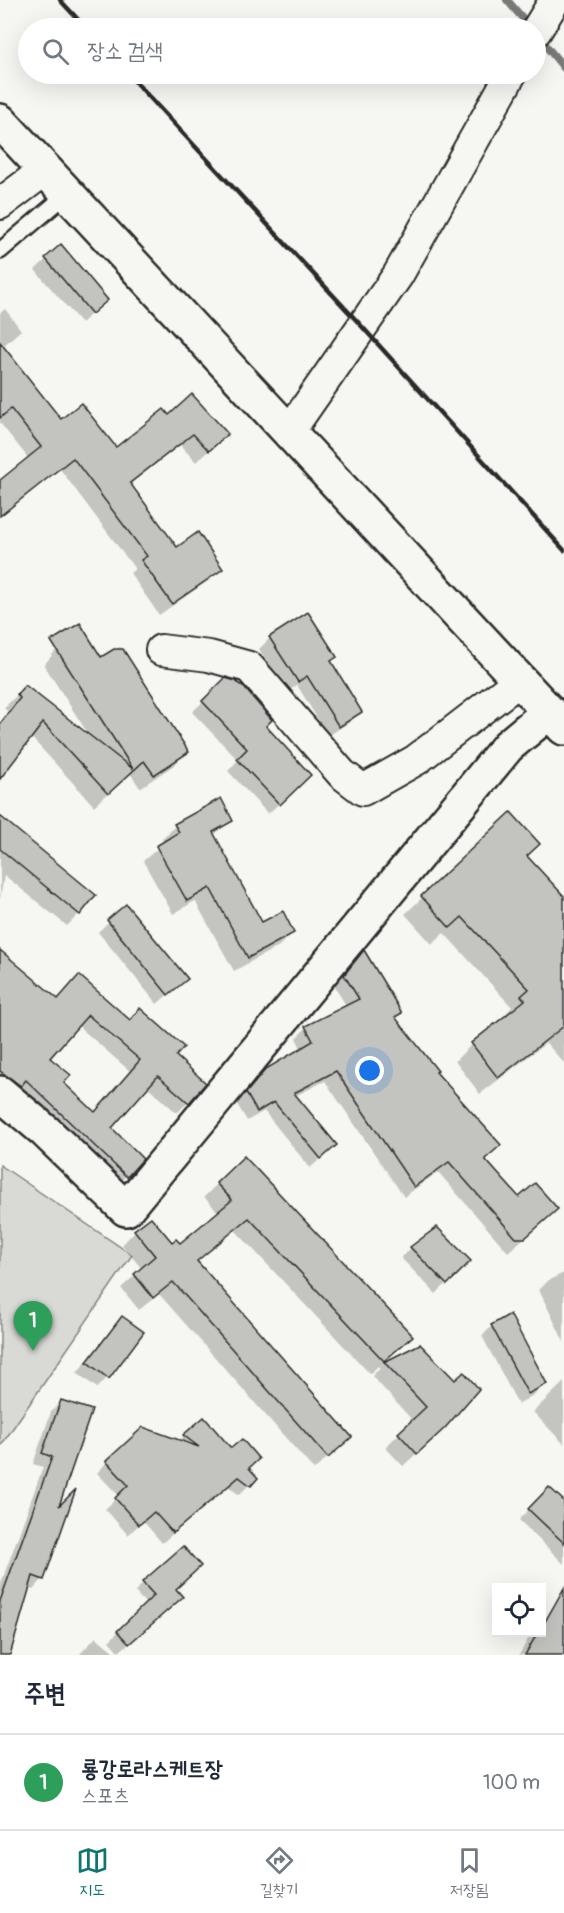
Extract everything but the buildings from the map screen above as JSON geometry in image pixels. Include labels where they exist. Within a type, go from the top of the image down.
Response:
[{"type":"street","points":[[289,432],[398,275],[506,84]]},
{"type":"street","points":[[0,122],[556,720],[508,746],[126,1209],[45,1131],[0,1093]]},
{"type":"street","points":[[0,204],[45,170]]},
{"type":"street","points":[[160,650],[209,656],[249,667],[342,774],[363,790],[416,760],[519,680]]},
{"type":"lane","points":[[0,251],[67,194]]},
{"type":"shaded area","points":[[0,1165],[132,1255],[0,1447]]},
{"type":"waterway","points":[[507,0],[522,18]]},
{"type":"waterway","points":[[546,46],[564,68]]},
{"type":"railway","points":[[60,0],[77,18]]},
{"type":"railway","points":[[137,84],[357,321],[564,550]]},
{"type":"place","name":"룡강로라스케트장","points":[[33,1351]]}]
